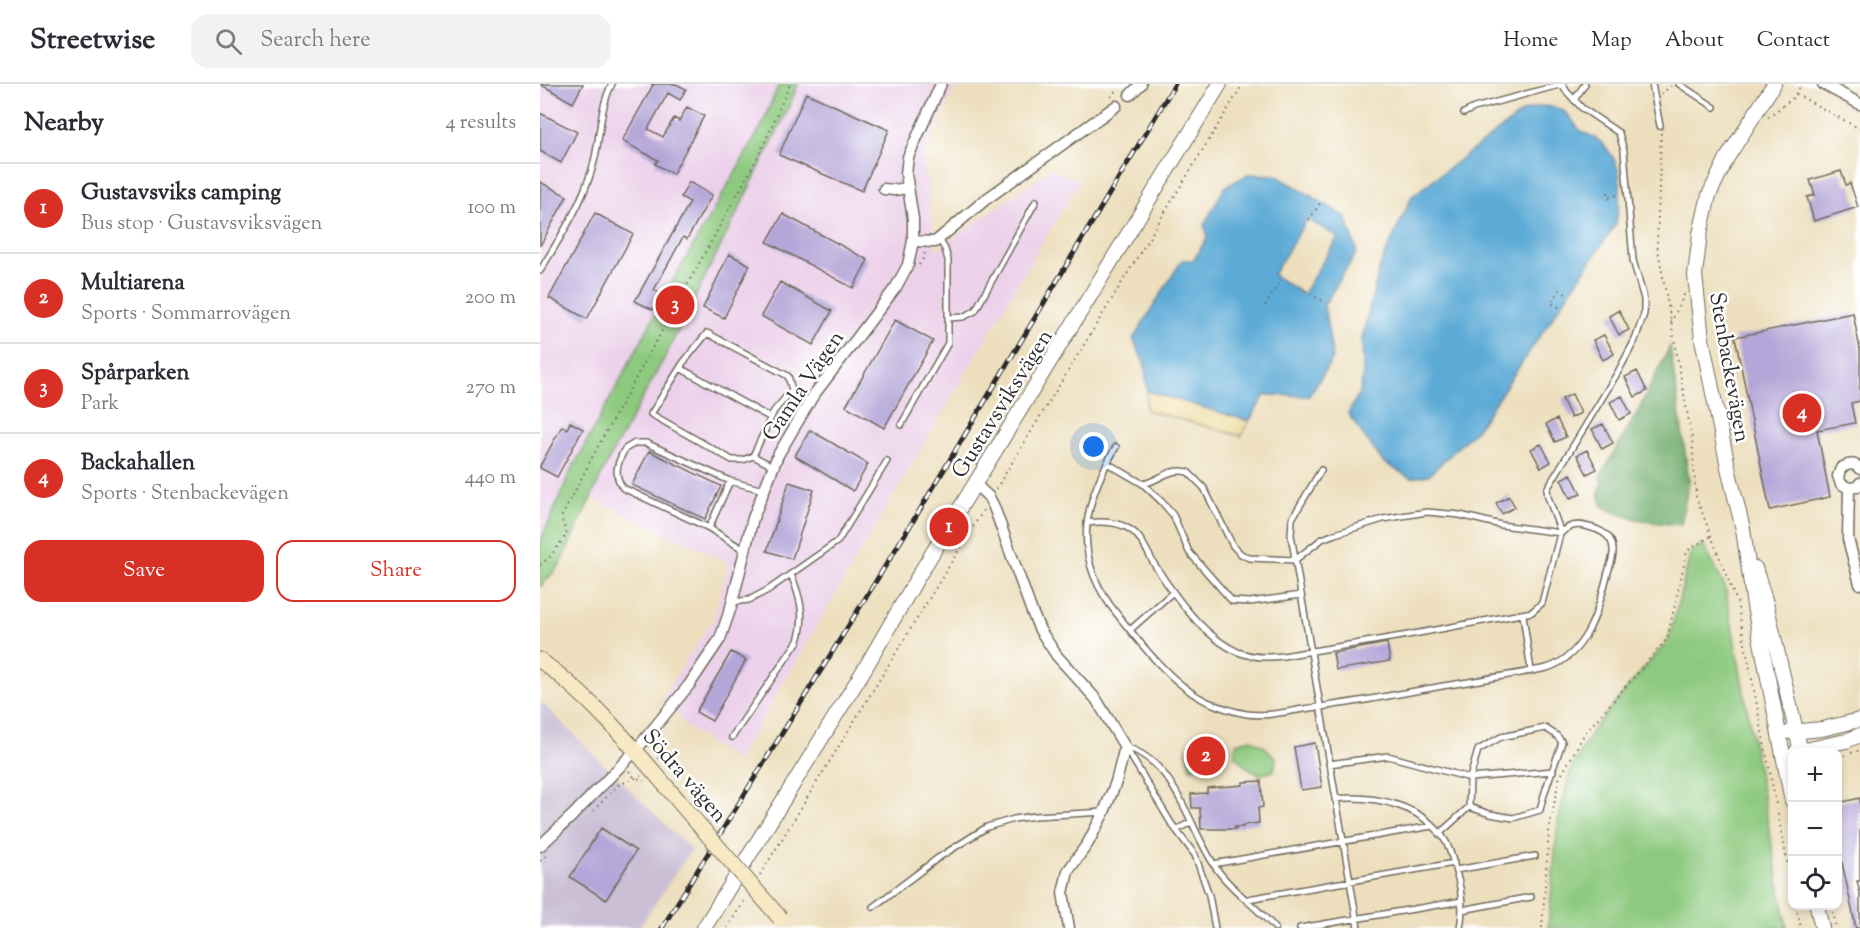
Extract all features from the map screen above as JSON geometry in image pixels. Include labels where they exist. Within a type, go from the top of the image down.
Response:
[{"type":"main road","name":"Södra vägen","points":[[540,660],[577,689],[636,750],[784,923]]},
{"type":"street","name":"Gamla Vägen","points":[[540,846],[636,750],[689,685],[720,639],[763,490],[789,433],[809,402],[900,281],[908,265],[913,241],[913,219],[907,188],[908,157],[941,84]]},
{"type":"street","points":[[1130,95],[1141,84]]},
{"type":"street","name":"Gustavsviksvägen","points":[[704,928],[864,670],[1220,84]]},
{"type":"street","name":"Stenbackevägen","points":[[1774,84],[1716,178],[1703,215],[1696,266],[1696,296],[1702,339],[1729,472],[1743,530],[1766,603],[1797,732],[1795,748]]},
{"type":"street","points":[[1823,84],[1860,104]]},
{"type":"street","points":[[913,241],[935,243],[985,200],[1116,106]]},
{"type":"street","points":[[884,189],[907,188]]},
{"type":"street","points":[[1860,469],[1857,465],[1849,464],[1841,468],[1839,476],[1841,484],[1849,488],[1857,487],[1860,483]]},
{"type":"street","points":[[975,484],[989,497],[994,507],[1040,630],[1057,656],[1096,699],[1125,747],[1116,782],[1104,812],[1088,843],[1068,871],[1063,893],[1069,928]]},
{"type":"street","points":[[1849,488],[1848,539],[1860,584]]},
{"type":"street","name":"Stenbackevägen","points":[[1743,530],[1754,606],[1779,733],[1791,748]]},
{"type":"street","points":[[1779,733],[1839,726],[1860,720]]},
{"type":"street","points":[[1816,748],[1860,735]]},
{"type":"street","points":[[1818,910],[1824,928]]},
{"type":"street","points":[[1823,910],[1824,928]]},
{"type":"lane","points":[[540,271],[585,191],[597,154],[603,106],[612,84]]},
{"type":"lane","points":[[1464,113],[1474,108],[1562,84],[1574,100],[1619,133],[1624,151],[1633,260],[1644,299],[1644,314],[1635,340],[1618,372],[1547,489],[1561,533]]},
{"type":"lane","points":[[1574,100],[1585,84]]},
{"type":"lane","points":[[1652,84],[1660,126]]},
{"type":"lane","points":[[1678,84],[1714,107]]},
{"type":"lane","points":[[948,318],[963,317],[975,311],[1036,201]]},
{"type":"lane","points":[[901,424],[948,343],[948,260],[939,239]]},
{"type":"lane","points":[[792,390],[774,411],[753,456],[743,460],[732,460],[651,414],[680,368],[707,333],[788,376],[792,390],[809,402]]},
{"type":"lane","points":[[680,368],[771,418]]},
{"type":"lane","points":[[744,550],[710,528],[623,488],[617,480],[616,469],[625,449],[635,444],[646,443],[730,481],[763,490]]},
{"type":"lane","points":[[1087,523],[1110,522],[1129,528],[1136,534],[1173,592],[1201,624],[1215,637],[1239,652],[1266,658],[1532,612],[1542,603],[1561,533],[1566,528],[1575,525],[1597,529],[1606,534],[1612,542],[1612,557],[1599,609],[1588,632],[1562,661],[1531,671],[1320,708],[1267,715],[1247,714],[1206,701],[1172,675],[1130,630],[1100,589],[1088,556],[1087,523],[1094,491],[1116,447]]},
{"type":"lane","points":[[753,456],[774,465]]},
{"type":"lane","points":[[732,602],[749,600],[768,591],[838,541],[887,461]]},
{"type":"lane","points":[[1107,463],[1143,484],[1173,515],[1189,552],[1232,601],[1250,602],[1301,595]]},
{"type":"lane","points":[[1321,470],[1292,519],[1291,534],[1358,928]]},
{"type":"lane","points":[[1143,484],[1154,482],[1172,471],[1188,472],[1204,488],[1233,546],[1249,558],[1261,560],[1295,560],[1322,539],[1335,534],[1383,519],[1427,512],[1460,515],[1501,525],[1561,533]]},
{"type":"lane","points":[[710,528],[730,481]]},
{"type":"lane","points":[[732,738],[798,640],[802,629],[803,615],[800,597],[791,574]]},
{"type":"lane","points":[[1130,630],[1173,592]]},
{"type":"lane","points":[[1522,615],[1531,671]]},
{"type":"lane","points":[[1439,834],[1469,807],[1470,778],[1478,750],[1501,737],[1545,728],[1562,742],[1540,810],[1513,818],[1469,807]]},
{"type":"lane","points":[[1125,747],[1136,749],[1150,759],[1164,774],[1178,794],[1213,864],[1229,884],[1248,899],[1275,928]]},
{"type":"lane","points":[[1125,747],[1176,830],[1195,855],[1209,895],[1215,928]]},
{"type":"lane","points":[[1329,764],[1389,756],[1470,778],[1553,771]]},
{"type":"lane","points":[[1335,799],[1367,798],[1385,801],[1418,814],[1432,826],[1446,842],[1461,887],[1460,928]]},
{"type":"lane","points":[[873,908],[938,858],[987,826],[1035,816],[1104,812]]},
{"type":"lane","points":[[1176,830],[1191,822]]},
{"type":"lane","points":[[1213,864],[1432,826]]},
{"type":"lane","points":[[1456,870],[1535,856]]},
{"type":"lane","points":[[1248,899],[1454,863]]},
{"type":"lane","points":[[1462,910],[1531,897]]},
{"type":"lane","points":[[1300,928],[1462,901]]},
{"type":"path","points":[[540,565],[549,558],[567,534],[561,518],[602,439],[759,155],[790,84]]},
{"type":"path","points":[[1655,100],[1673,84]]},
{"type":"path","points":[[1768,116],[1796,94],[1802,84]]},
{"type":"path","points":[[1796,94],[1860,129]]},
{"type":"path","points":[[1660,126],[1657,244],[1692,439],[1696,498],[1737,602],[1788,867]]},
{"type":"path","points":[[1608,192],[1610,199],[1620,195]]},
{"type":"path","points":[[1310,220],[1321,202]]},
{"type":"path","points":[[1265,306],[1281,280]]},
{"type":"path","points":[[1559,308],[1551,303],[1560,290],[1568,295]]},
{"type":"path","points":[[1305,291],[1326,303]]},
{"type":"path","points":[[1542,928],[1549,831],[1559,779],[1585,733],[1666,639],[1687,551],[1711,536]]},
{"type":"path","points":[[623,764],[633,776],[646,783]]},
{"type":"path","points":[[1797,910],[1801,928]]},
{"type":"path","points":[[1833,910],[1836,928]]},
{"type":"shaded area","points":[[540,84],[956,84],[924,157],[935,251],[1051,169],[1079,181],[737,761],[687,727],[663,696],[713,620],[729,562],[586,496],[540,552]]},
{"type":"shaded area","points":[[540,701],[691,850],[639,928],[540,928]]},
{"type":"green space","points":[[779,84],[798,84],[787,111],[665,357],[609,459],[559,566],[540,587],[540,543],[568,477],[678,272],[761,127]]},
{"type":"green space","points":[[1670,346],[1689,480],[1681,525],[1622,515],[1603,507],[1599,493],[1602,483],[1600,477],[1639,409]]},
{"type":"green space","points":[[1703,544],[1725,587],[1787,928],[1548,928],[1558,821],[1571,769],[1594,728],[1669,639],[1691,552]]},
{"type":"green space","points":[[1250,739],[1264,746],[1276,758],[1274,771],[1260,775],[1245,766],[1235,756],[1236,743]]},
{"type":"green space","points":[[1221,743],[1224,763],[1190,768],[1187,749]]},
{"type":"sand","points":[[1147,391],[1249,421],[1241,436],[1146,410]]},
{"type":"water","points":[[1540,106],[1560,109],[1581,131],[1597,139],[1607,148],[1618,168],[1620,178],[1616,224],[1477,429],[1429,475],[1410,478],[1383,462],[1348,414],[1360,391],[1363,373],[1362,338],[1380,266],[1412,196],[1523,112]]},
{"type":"water","points":[[1249,174],[1276,175],[1346,217],[1357,252],[1324,305],[1333,358],[1309,396],[1265,395],[1249,421],[1147,391],[1145,365],[1133,339],[1182,260],[1194,260],[1208,236],[1204,225],[1225,187]],"holes":[[[1307,219],[1338,237],[1303,294],[1273,275]]]},
{"type":"building","points":[[540,84],[583,84],[573,103]]},
{"type":"building","points":[[651,84],[676,84],[686,89],[680,100],[668,93],[648,129],[663,137],[674,118],[679,121],[687,107],[704,116],[673,174],[655,164],[658,160],[622,141],[653,85]]},
{"type":"building","points":[[806,93],[889,130],[862,191],[779,155]]},
{"type":"building","points":[[540,113],[577,132],[561,163],[540,151]]},
{"type":"building","points":[[1841,171],[1846,185],[1850,183],[1858,207],[1814,221],[1807,197],[1815,195],[1810,180]]},
{"type":"building","points":[[540,182],[567,196],[540,246]]},
{"type":"building","points":[[689,182],[712,195],[687,239],[683,237],[654,290],[661,294],[653,310],[635,301],[690,202],[681,197]]},
{"type":"building","points":[[595,213],[633,234],[587,319],[549,298]]},
{"type":"building","points":[[783,214],[868,260],[853,288],[767,242]]},
{"type":"building","points":[[729,254],[750,265],[724,318],[703,308]]},
{"type":"building","points":[[780,282],[832,311],[813,345],[761,316]]},
{"type":"building","points":[[1619,310],[1629,330],[1619,335],[1609,316]]},
{"type":"building","points":[[1853,313],[1860,349],[1860,401],[1851,403],[1855,423],[1817,430],[1830,497],[1770,510],[1735,337]]},
{"type":"building","points":[[895,320],[933,341],[884,428],[846,406]]},
{"type":"building","points":[[1604,335],[1614,354],[1603,360],[1593,340]]},
{"type":"building","points":[[1637,371],[1647,391],[1635,397],[1625,377]]},
{"type":"building","points":[[1572,394],[1581,413],[1571,418],[1562,399]]},
{"type":"building","points":[[1622,396],[1631,414],[1619,420],[1610,402]]},
{"type":"building","points":[[1557,419],[1566,437],[1555,442],[1546,424]]},
{"type":"building","points":[[570,422],[583,429],[557,477],[540,466],[562,426],[567,429]]},
{"type":"building","points":[[1603,424],[1613,443],[1602,449],[1592,429]]},
{"type":"building","points":[[810,430],[868,464],[853,491],[795,456]]},
{"type":"building","points":[[1541,444],[1551,462],[1541,468],[1531,449]]},
{"type":"building","points":[[1587,450],[1597,469],[1587,474],[1577,455]]},
{"type":"building","points":[[649,451],[721,486],[705,519],[632,485]]},
{"type":"building","points":[[1571,474],[1581,494],[1570,498],[1561,479]]},
{"type":"building","points":[[789,482],[814,490],[792,559],[767,551]]},
{"type":"building","points":[[1509,496],[1515,507],[1502,514],[1496,503]]},
{"type":"building","points":[[1387,643],[1390,661],[1336,670],[1333,653]]},
{"type":"building","points":[[731,652],[746,660],[712,721],[696,712]]},
{"type":"building","points":[[1315,743],[1322,787],[1301,790],[1294,747]]},
{"type":"building","points":[[1261,781],[1263,807],[1258,808],[1259,823],[1235,827],[1236,829],[1201,829],[1200,808],[1192,808],[1191,794],[1207,793],[1207,788]]},
{"type":"building","points":[[1860,798],[1860,881],[1857,881],[1860,893],[1860,928],[1856,928],[1842,863],[1842,802]]},
{"type":"building","points":[[601,828],[636,851],[606,900],[570,877]]},
{"type":"railway","points":[[662,928],[921,508],[1175,84]]},
{"type":"place","name":"Spårparken","points":[[675,305]]},
{"type":"place","name":"Backahallen","points":[[1802,413]]},
{"type":"place","name":"Gustavsviks camping","points":[[949,527]]},
{"type":"place","name":"Multiarena","points":[[1206,756]]}]
